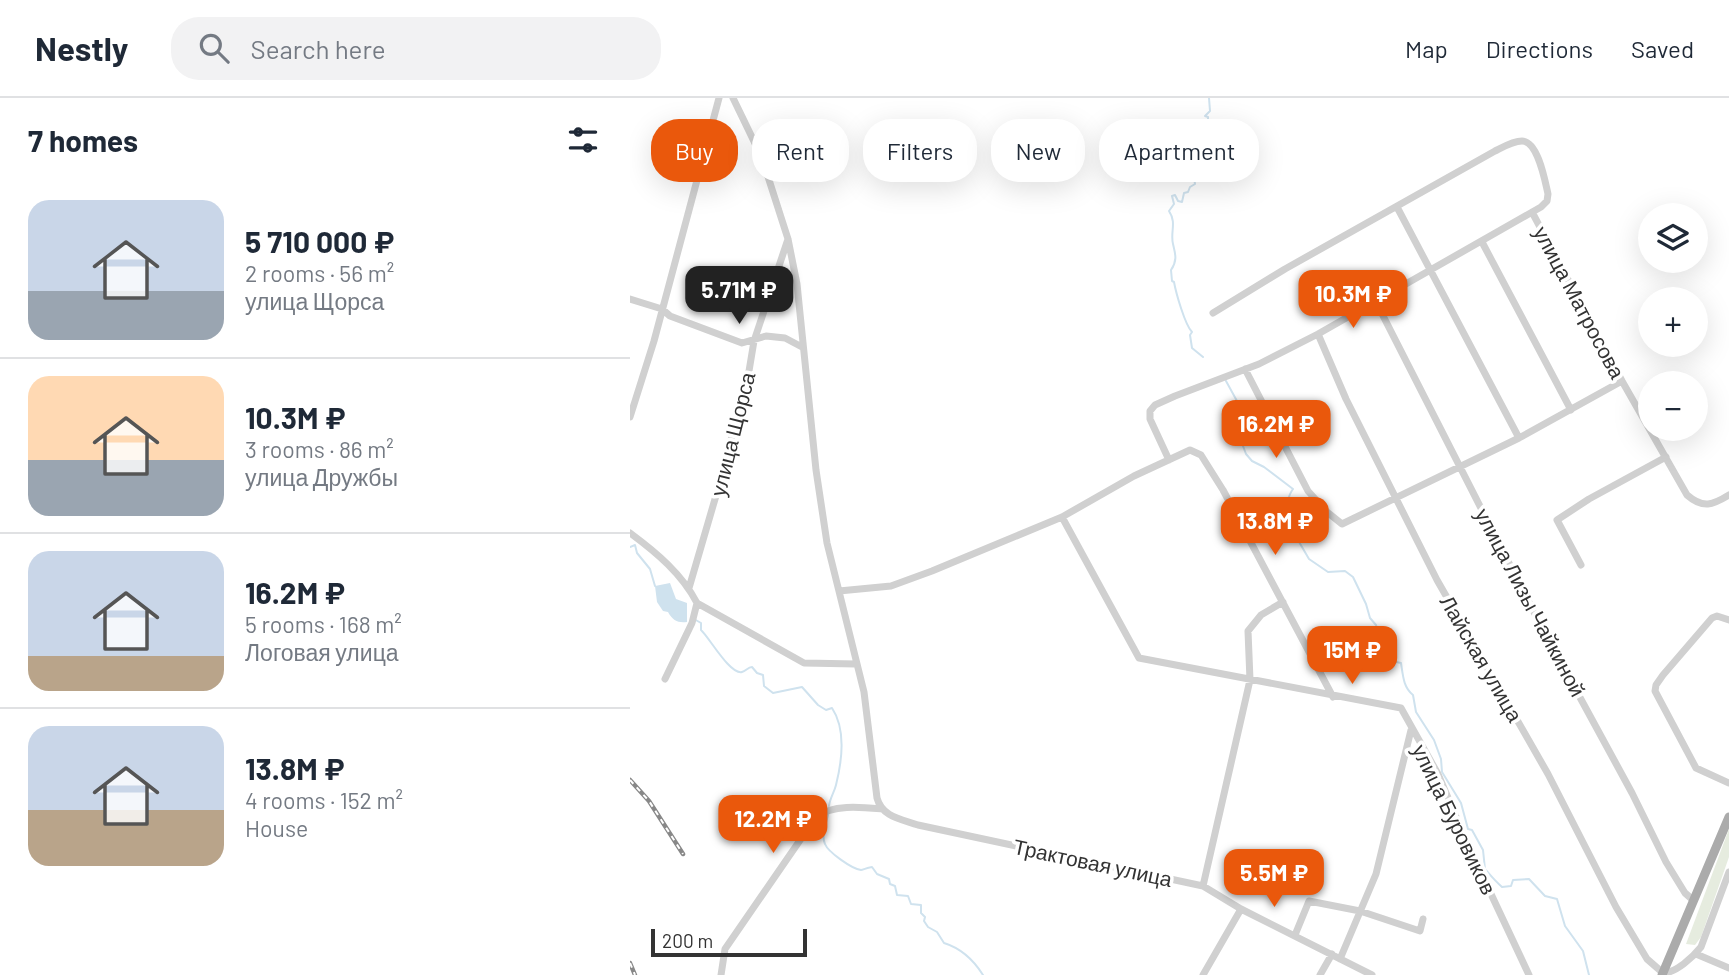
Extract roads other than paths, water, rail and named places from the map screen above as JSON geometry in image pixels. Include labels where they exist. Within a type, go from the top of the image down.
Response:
[{"type":"main road","points":[[1662,974],[1729,817]]},
{"type":"street","points":[[630,417],[719,98]]},
{"type":"street","points":[[721,975],[725,948],[816,817],[822,812],[839,809],[882,809],[877,798],[868,709],[827,543],[793,262],[762,158],[733,98]]},
{"type":"street","points":[[1169,460],[1150,419],[1150,411],[1155,405],[1259,364],[1318,334],[1532,212],[1547,201],[1548,194],[1539,160],[1529,143],[1521,141],[1511,144],[1285,269],[1213,313]]},
{"type":"street","points":[[1396,207],[1519,438]]},
{"type":"street","name":"улица Матросова","points":[[1532,212],[1622,382],[1687,495],[1693,501],[1707,506],[1729,494]]},
{"type":"street","name":"улица Щорса","points":[[689,588],[724,469],[754,341],[788,240]]},
{"type":"street","points":[[1482,242],[1571,410]]},
{"type":"street","points":[[779,261],[793,262]]},
{"type":"street","points":[[630,299],[662,309],[670,316],[742,343],[766,336],[785,338],[802,347]]},
{"type":"street","name":"улица Лизы Чайкиной","points":[[1375,300],[1666,862],[1685,893],[1693,900]]},
{"type":"street","name":"Лайская улица","points":[[1318,334],[1346,400],[1437,580],[1548,774],[1616,907],[1647,958],[1662,974]]},
{"type":"street","points":[[1245,369],[1308,491],[1342,524],[1519,438],[1622,382]]},
{"type":"street","points":[[839,591],[891,586],[1062,517],[1134,476],[1190,450],[1201,455],[1333,697]]},
{"type":"street","points":[[1581,565],[1557,520],[1589,499],[1667,457]]},
{"type":"street","name":"улица Буровиков","points":[[1062,517],[1139,659],[1401,708],[1438,774],[1529,975]]},
{"type":"street","points":[[630,533],[656,552],[689,588],[698,603],[804,663],[856,664]]},
{"type":"street","points":[[1203,886],[1250,680],[1248,631],[1261,615],[1283,602]]},
{"type":"street","points":[[665,679],[692,623],[698,603]]},
{"type":"street","points":[[1726,618],[1712,618],[1663,676],[1655,691],[1696,768],[1729,783]]},
{"type":"street","points":[[1340,959],[1376,874],[1411,730]]},
{"type":"street","points":[[867,808],[877,798]]},
{"type":"street","name":"Трактовая улица","points":[[882,809],[894,817],[918,825],[1203,886],[1241,909],[1372,975]]},
{"type":"street","points":[[1662,974],[1669,973],[1696,954],[1701,947],[1729,872]]},
{"type":"street","points":[[1720,899],[1729,903]]},
{"type":"street","points":[[1295,935],[1309,901],[1360,911],[1420,931],[1423,919]]},
{"type":"street","points":[[1203,975],[1241,909]]},
{"type":"street","points":[[1320,975],[1332,954]]},
{"type":"street","points":[[1696,954],[1729,968]]},
{"type":"street","points":[[1669,960],[1680,965]]},
{"type":"water","points":[[670,583],[676,599],[687,603],[687,622],[678,622],[668,612],[663,611],[657,602],[655,586]]},
{"type":"waterway","points":[[1203,357],[1192,348],[1192,332],[1172,281],[1171,270],[1175,257],[1173,220],[1169,211],[1174,204],[1172,196],[1175,195],[1178,201],[1182,202],[1184,193],[1195,184],[1193,171],[1196,163],[1206,153],[1199,148],[1196,151],[1196,147],[1200,139],[1203,139],[1203,133],[1208,132],[1208,117],[1205,116],[1210,111],[1209,98]]},
{"type":"waterway","points":[[1226,381],[1243,412],[1240,438],[1246,454],[1293,489],[1289,500],[1296,515],[1295,535],[1309,559],[1328,572],[1345,571],[1353,577],[1370,618],[1376,625],[1385,653],[1391,661],[1401,663],[1404,680],[1413,695],[1416,712],[1434,740],[1441,759],[1442,772],[1461,803],[1468,829],[1472,830],[1483,850],[1485,869],[1502,887],[1511,886],[1513,880],[1529,879],[1545,896],[1557,899],[1565,926],[1583,951],[1589,975]]},
{"type":"waterway","points":[[630,547],[635,545],[637,553],[650,569],[655,586]]},
{"type":"waterway","points":[[694,619],[701,623],[701,630],[732,668],[742,672],[752,667],[763,675],[764,686],[773,693],[802,687],[818,705],[826,710],[832,708],[841,735],[841,756],[829,806]]},
{"type":"waterway","points":[[828,815],[824,837],[825,844],[831,851],[852,867],[861,870],[872,867],[877,874],[889,879],[890,884],[895,886],[897,895],[908,896],[911,904],[921,905],[921,913],[928,927],[937,932],[944,943],[966,955],[983,975]]},
{"type":"railway","points":[[630,780],[649,801],[683,854]]},
{"type":"railway","points":[[630,963],[635,975]]}]
